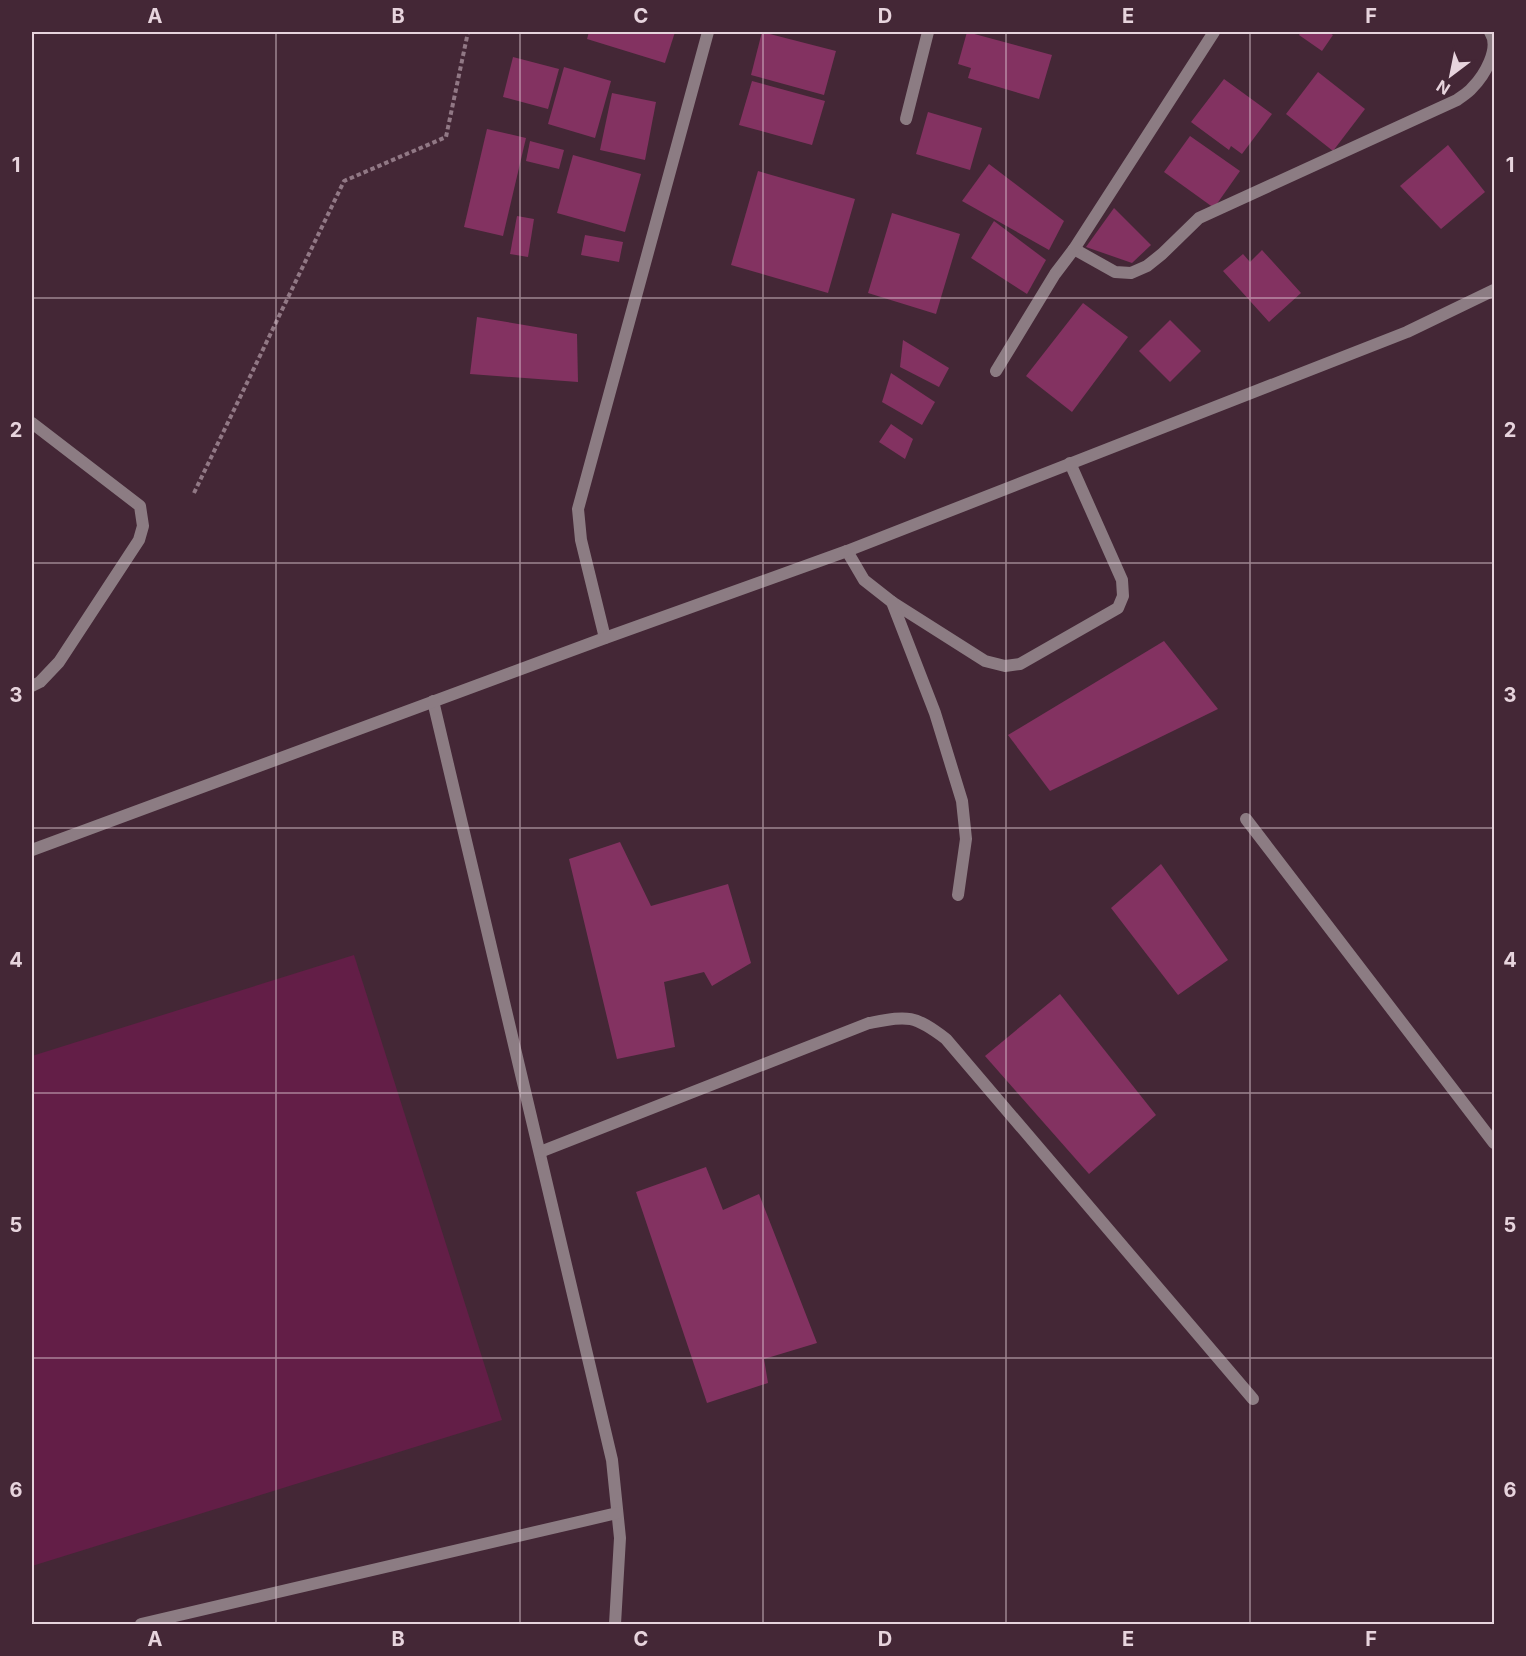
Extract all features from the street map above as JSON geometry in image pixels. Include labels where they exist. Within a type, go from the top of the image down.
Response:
[{"type":"street","points":[[605,638],[581,540],[578,508],[708,32]]},
{"type":"street","points":[[906,119],[928,32]]},
{"type":"street","points":[[996,371],[1055,274],[1074,249],[1214,32]]},
{"type":"street","points":[[1074,249],[1115,272],[1131,273],[1147,266],[1199,218],[1457,100],[1472,89],[1485,70],[1492,54],[1490,32]]},
{"type":"street","points":[[32,850],[847,551],[1407,332],[1494,290]]},
{"type":"street","points":[[32,423],[140,506],[143,526],[139,540],[59,662],[40,682],[32,686]]},
{"type":"street","points":[[847,551],[864,580],[892,602],[986,661],[1005,666],[1020,664],[1118,608],[1123,596],[1122,580],[1070,463]]},
{"type":"street","points":[[892,602],[934,713],[962,801],[966,839],[958,895]]},
{"type":"street","points":[[433,701],[612,1460],[620,1538],[615,1624]]},
{"type":"street","points":[[1246,819],[1494,1143]]},
{"type":"street","points":[[540,1152],[868,1023],[902,1017],[924,1023],[946,1039],[1253,1400]]},
{"type":"street","points":[[141,1624],[617,1514]]},
{"type":"path","points":[[194,493],[344,181],[446,137],[468,32]]},
{"type":"shaded area","points":[[354,955],[502,1420],[32,1566],[32,1056]]},
{"type":"building","points":[[589,32],[675,32],[665,63],[587,39]]},
{"type":"building","points":[[762,32],[836,51],[824,95],[751,75]]},
{"type":"building","points":[[967,32],[1052,55],[1039,99],[968,78],[971,68],[958,64]]},
{"type":"building","points":[[1301,32],[1328,32],[1333,35],[1322,51],[1299,35]]},
{"type":"building","points":[[513,57],[559,69],[548,109],[503,97]]},
{"type":"building","points":[[564,67],[611,81],[595,138],[548,124]]},
{"type":"building","points":[[1318,72],[1365,109],[1333,151],[1286,114]]},
{"type":"building","points":[[1224,79],[1272,114],[1242,154],[1231,146],[1229,150],[1191,122]]},
{"type":"building","points":[[752,81],[825,101],[812,145],[739,125]]},
{"type":"building","points":[[612,93],[656,102],[645,160],[600,150]]},
{"type":"building","points":[[928,112],[982,128],[970,170],[916,154]]},
{"type":"building","points":[[487,129],[526,138],[503,236],[464,227]]},
{"type":"building","points":[[1190,136],[1240,171],[1214,208],[1164,172]]},
{"type":"building","points":[[530,141],[564,150],[559,169],[526,161]]},
{"type":"building","points":[[1448,145],[1485,192],[1441,229],[1400,186]]},
{"type":"building","points":[[573,155],[641,174],[625,232],[557,213]]},
{"type":"building","points":[[989,164],[1064,221],[1049,250],[962,201]]},
{"type":"building","points":[[758,171],[855,199],[828,293],[731,265]]},
{"type":"building","points":[[1114,208],[1151,245],[1132,263],[1086,247]]},
{"type":"building","points":[[892,213],[960,234],[936,314],[868,293]]},
{"type":"building","points":[[517,216],[534,219],[528,257],[510,254]]},
{"type":"building","points":[[994,221],[1046,260],[1027,294],[971,258]]},
{"type":"building","points":[[585,235],[623,242],[619,262],[581,255]]},
{"type":"building","points":[[1262,250],[1301,293],[1269,322],[1223,271],[1243,254],[1250,262]]},
{"type":"building","points":[[1083,303],[1128,337],[1072,412],[1026,376]]},
{"type":"building","points":[[477,317],[577,334],[578,382],[470,374]]},
{"type":"building","points":[[1170,320],[1201,351],[1170,382],[1139,351]]},
{"type":"building","points":[[903,340],[949,368],[939,387],[900,367]]},
{"type":"building","points":[[891,373],[935,402],[922,425],[882,402]]},
{"type":"building","points":[[891,424],[913,439],[905,459],[879,442]]},
{"type":"building","points":[[1164,641],[1218,709],[1050,791],[1008,735]]},
{"type":"building","points":[[620,842],[651,906],[728,884],[751,963],[712,986],[704,972],[664,982],[675,1047],[617,1059],[569,859]]},
{"type":"building","points":[[1161,864],[1228,960],[1178,995],[1111,908]]},
{"type":"building","points":[[1060,994],[1156,1115],[1089,1174],[985,1056]]},
{"type":"building","points":[[706,1167],[723,1210],[759,1194],[817,1343],[764,1359],[768,1383],[707,1403],[636,1192]]}]
